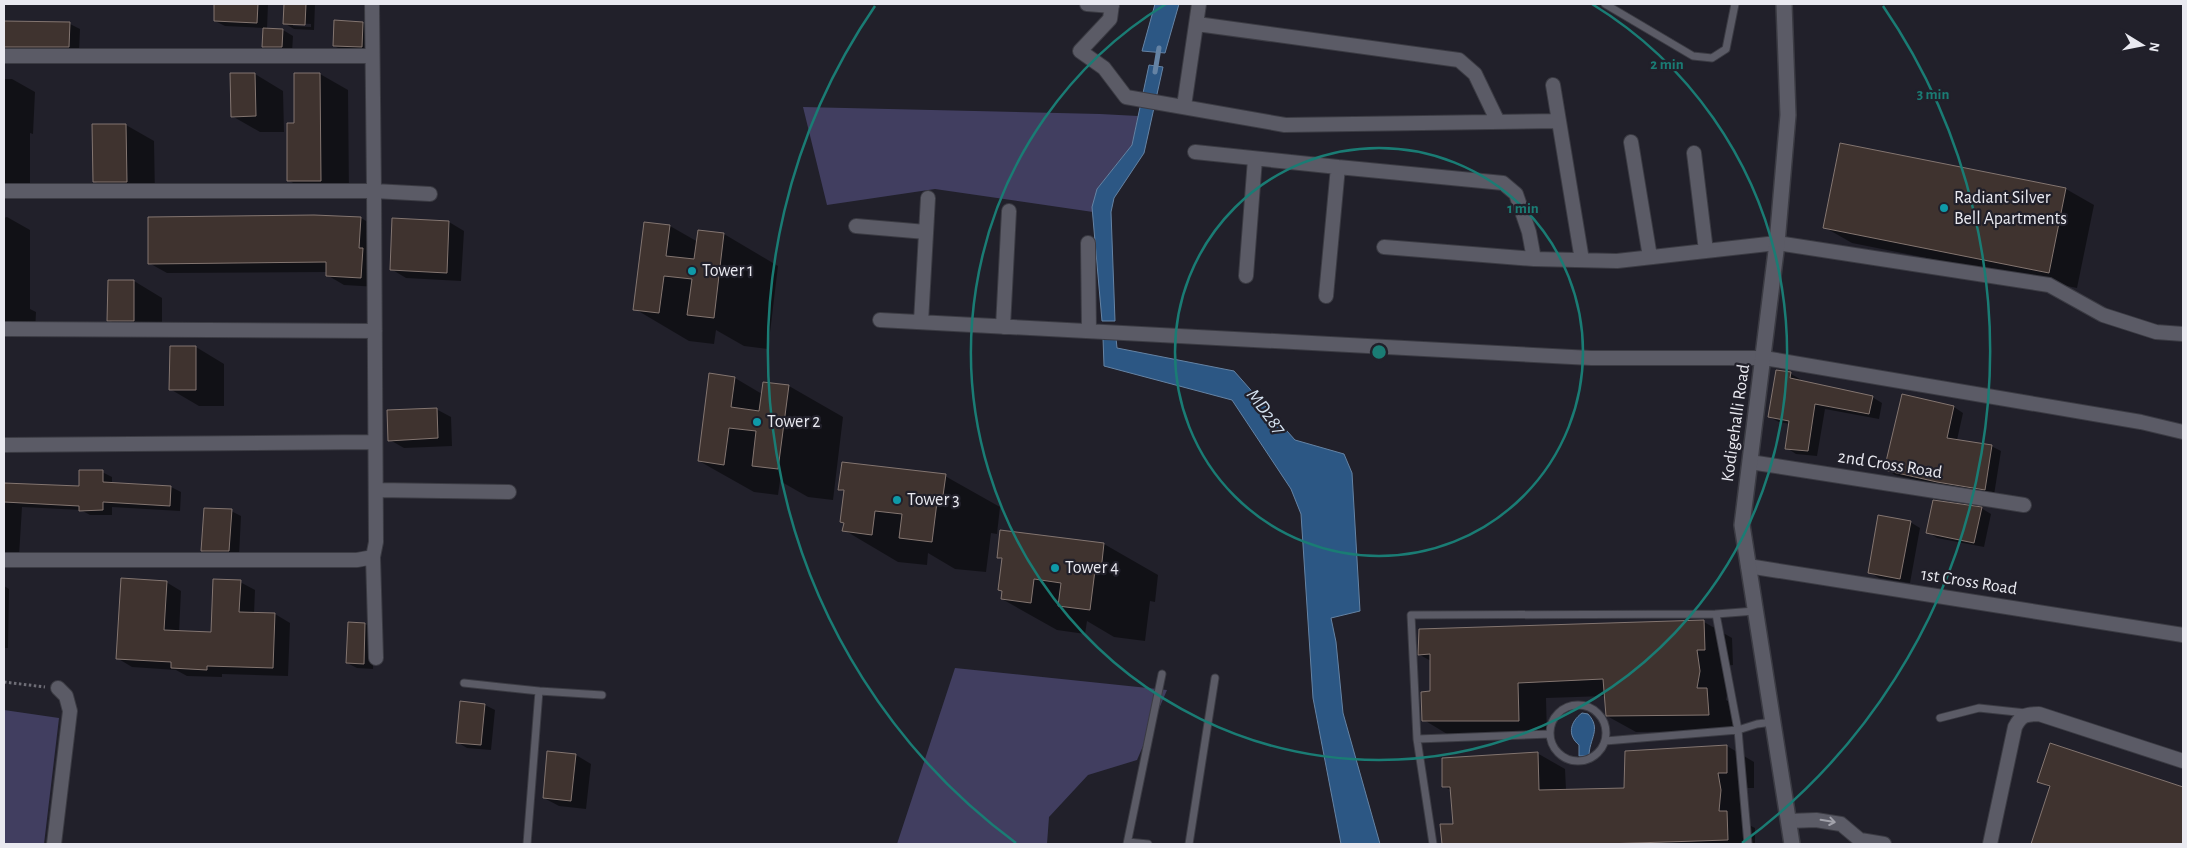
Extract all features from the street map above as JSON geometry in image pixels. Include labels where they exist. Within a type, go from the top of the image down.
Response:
[{"type":"street","points":[[372,4],[376,442],[376,542],[373,557],[376,658]]},
{"type":"street","points":[[1087,4],[1112,5],[1110,19],[1080,51],[1104,68],[1126,97],[1284,125],[1559,121]]},
{"type":"street","points":[[1184,106],[1199,4]]},
{"type":"street","name":"Kodigehalli Road","points":[[1784,4],[1788,115],[1777,242],[1764,358],[1742,525],[1789,821],[1789,844]]},
{"type":"street","points":[[1197,24],[1459,60],[1475,74],[1498,122]]},
{"type":"street","points":[[4,56],[372,56]]},
{"type":"street","points":[[1553,86],[1582,260]]},
{"type":"street","points":[[1631,142],[1650,258]]},
{"type":"street","points":[[1195,152],[1502,183],[1516,194],[1529,232],[1534,259]]},
{"type":"street","points":[[1694,153],[1706,251]]},
{"type":"street","points":[[1246,276],[1256,159]]},
{"type":"street","points":[[1326,296],[1338,167]]},
{"type":"street","points":[[4,191],[374,191],[430,194]]},
{"type":"street","points":[[921,322],[928,198]]},
{"type":"street","points":[[1003,327],[1009,211]]},
{"type":"street","points":[[856,226],[926,232]]},
{"type":"street","points":[[1384,247],[1534,259],[1617,261],[1777,242],[2050,285],[2103,316],[2156,332],[2183,334]]},
{"type":"street","points":[[1088,244],[1089,331]]},
{"type":"street","points":[[880,320],[1591,358],[1764,358],[2132,420],[2183,432]]},
{"type":"street","points":[[4,329],[374,331]]},
{"type":"street","points":[[4,445],[376,442]]},
{"type":"street","name":"2nd Cross Road","points":[[1750,462],[2024,505]]},
{"type":"street","points":[[376,490],[509,492]]},
{"type":"street","points":[[4,560],[348,560],[373,557]]},
{"type":"street","name":"1st Cross Road","points":[[1748,566],[2183,636]]},
{"type":"street","points":[[54,844],[70,711],[66,696],[58,688]]},
{"type":"street","points":[[1990,844],[2014,727],[2020,717],[2028,714],[2039,714],[2183,761]]},
{"type":"street","points":[[1789,821],[1816,820],[1841,824],[1860,842],[1884,844]]},
{"type":"lane","points":[[1605,4],[1694,56],[1712,58],[1726,49],[1735,4]]},
{"type":"lane","points":[[1433,844],[1417,739],[1411,615],[1716,614],[1755,611]]},
{"type":"lane","points":[[1716,614],[1738,730],[1748,844]]},
{"type":"lane","points":[[1148,844],[1128,843],[1162,674]]},
{"type":"lane","points":[[1189,844],[1215,678]]},
{"type":"lane","points":[[464,683],[602,695]]},
{"type":"lane","points":[[527,844],[539,690]]},
{"type":"lane","points":[[1586,705],[1601,715],[1605,723],[1605,741],[1601,750],[1594,756],[1584,760],[1575,761],[1566,758],[1558,752],[1552,744],[1550,734],[1552,724],[1562,710],[1569,706],[1586,705]]},
{"type":"lane","points":[[1940,718],[1979,708],[2028,714]]},
{"type":"lane","points":[[1605,741],[1738,730],[1757,724],[1773,722]]},
{"type":"lane","points":[[1417,739],[1550,734]]},
{"type":"path","points":[[4,682],[58,688]]},
{"type":"shaded area","points":[[803,107],[1138,116],[1132,145],[1097,189],[1093,212],[935,189],[827,205]]},
{"type":"shaded area","points":[[955,668],[1167,690],[1137,760],[1088,775],[1049,817],[1047,844],[897,844]]},
{"type":"shaded area","points":[[4,710],[59,718],[44,844],[4,844]]},
{"type":"water","points":[[1155,4],[1179,4],[1165,53],[1142,51]]},
{"type":"water","points":[[1149,65],[1163,67],[1144,153],[1114,198],[1111,212],[1115,321],[1102,321],[1092,207],[1097,189],[1132,145]]},
{"type":"water","points":[[1103,338],[1116,338],[1117,348],[1234,371],[1295,440],[1344,454],[1352,473],[1360,611],[1331,618],[1336,642],[1343,713],[1380,844],[1341,844],[1313,698],[1301,514],[1291,489],[1232,400],[1104,366]]},
{"type":"water","points":[[1582,713],[1588,714],[1594,725],[1589,756],[1579,756],[1579,745],[1572,733],[1575,720]]},
{"type":"building","points":[[214,4],[258,4],[257,23],[214,21]]},
{"type":"building","points":[[284,4],[306,4],[305,25],[283,24]]},
{"type":"building","points":[[334,20],[363,22],[362,47],[333,46]]},
{"type":"building","points":[[4,21],[70,22],[69,47],[4,47]]},
{"type":"building","points":[[263,28],[283,29],[282,47],[262,47]]},
{"type":"building","points":[[230,73],[255,73],[256,116],[231,117]]},
{"type":"building","points":[[294,73],[320,73],[321,181],[287,181],[287,123],[294,123]]},
{"type":"building","points":[[92,124],[126,124],[127,182],[93,182]]},
{"type":"building","name":"Radiant Silver Bell Apartments","points":[[1840,143],[2066,188],[2049,273],[1823,228]]},
{"type":"building","points":[[314,215],[361,217],[359,248],[363,248],[361,278],[326,276],[326,262],[148,264],[148,217]]},
{"type":"building","points":[[392,218],[449,221],[447,273],[390,270]]},
{"type":"building","name":"Tower 1","points":[[644,222],[670,225],[666,256],[694,259],[698,230],[724,233],[714,318],[687,315],[692,279],[664,276],[659,313],[633,310]]},
{"type":"building","points":[[108,280],[134,280],[134,321],[107,321]]},
{"type":"building","points":[[170,346],[196,346],[196,390],[169,390]]},
{"type":"building","points":[[1776,370],[1791,372],[1790,378],[1873,396],[1869,414],[1815,404],[1808,451],[1785,449],[1789,421],[1768,417]]},
{"type":"building","name":"Tower 2","points":[[709,373],[735,377],[731,407],[759,411],[763,382],[789,385],[778,469],[752,466],[756,431],[729,428],[724,465],[698,461]]},
{"type":"building","points":[[1902,394],[1954,406],[1947,438],[1992,445],[1985,490],[1884,470]]},
{"type":"building","points":[[437,408],[438,438],[388,441],[387,410]]},
{"type":"building","name":"Tower 3","points":[[842,462],[946,474],[942,503],[937,502],[932,542],[899,538],[902,514],[875,511],[872,535],[842,531],[844,523],[840,522],[844,490],[838,490]]},
{"type":"building","points":[[79,470],[103,470],[103,482],[171,486],[170,506],[103,502],[103,510],[79,511],[79,506],[4,502],[4,483],[79,486]]},
{"type":"building","points":[[1933,500],[1982,507],[1974,543],[1926,533]]},
{"type":"building","points":[[204,508],[232,509],[229,551],[201,551]]},
{"type":"building","points":[[1878,515],[1911,521],[1900,579],[1868,573]]},
{"type":"building","name":"Tower 4","points":[[1000,530],[1104,543],[1101,571],[1095,570],[1090,610],[1058,606],[1061,583],[1034,579],[1031,603],[1001,599],[1002,591],[998,590],[1002,558],[997,558]]},
{"type":"building","points":[[121,578],[167,581],[164,630],[211,632],[213,579],[241,580],[239,612],[275,613],[273,668],[207,666],[207,670],[171,668],[171,662],[116,659]]},
{"type":"building","points":[[1704,620],[1705,650],[1697,650],[1700,671],[1697,688],[1707,688],[1709,715],[1606,716],[1603,679],[1518,683],[1519,721],[1422,721],[1421,692],[1430,691],[1430,654],[1418,655],[1419,629]]},
{"type":"building","points":[[348,622],[365,623],[364,664],[346,663]]},
{"type":"building","points":[[460,701],[485,704],[481,745],[456,743]]},
{"type":"building","points":[[2050,743],[2183,787],[2183,844],[2031,844],[2050,786],[2037,782]]},
{"type":"building","points":[[1727,745],[1727,773],[1718,773],[1721,790],[1719,811],[1727,811],[1728,840],[1604,844],[1442,844],[1440,824],[1453,824],[1450,787],[1442,787],[1442,758],[1538,752],[1539,790],[1624,788],[1625,751]]},
{"type":"building","points":[[547,751],[576,754],[571,801],[543,798]]},
{"type":"waterway","name":"MD287","points":[[1155,72],[1159,48]]},
{"type":"place","name":"Radiant Silver Bell Apartments","points":[[1944,208]]},
{"type":"place","name":"Tower 1","points":[[692,271]]},
{"type":"place","name":"Tower 2","points":[[757,422]]},
{"type":"place","name":"Tower 3","points":[[897,500]]},
{"type":"place","name":"Tower 4","points":[[1055,568]]}]
